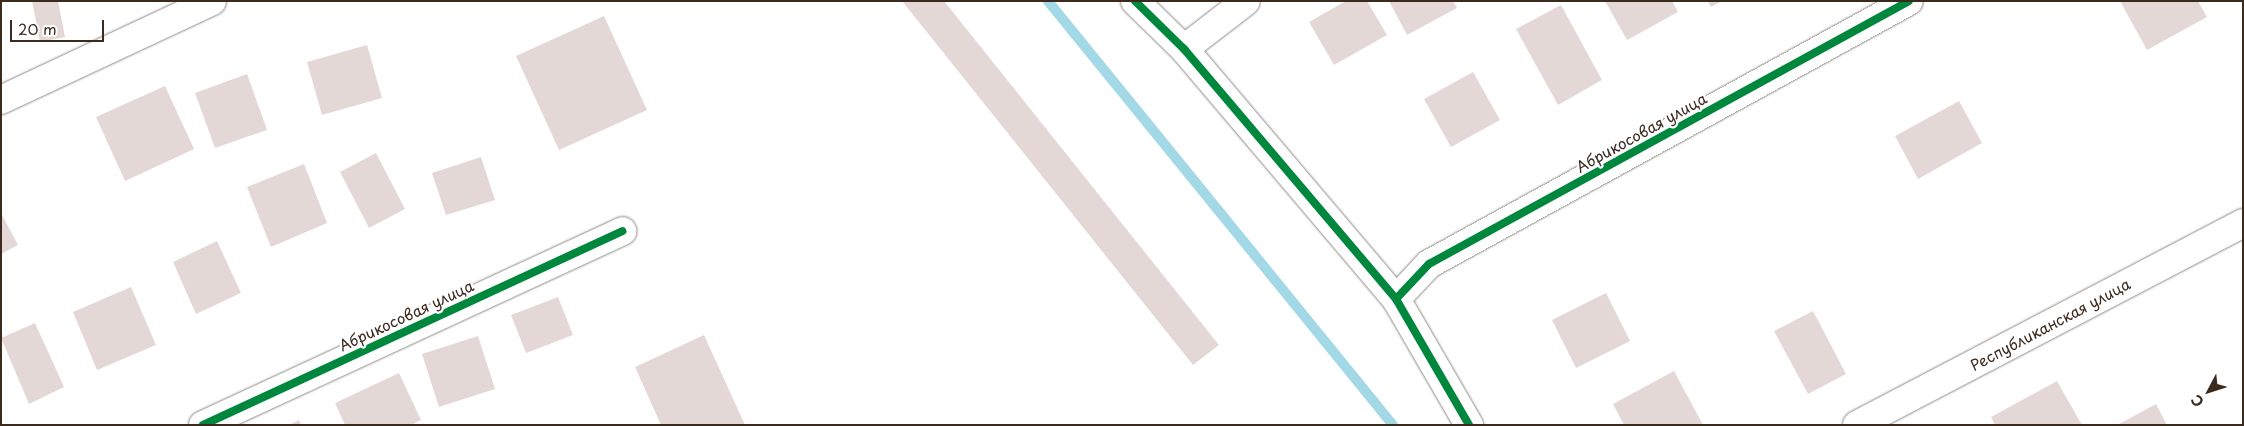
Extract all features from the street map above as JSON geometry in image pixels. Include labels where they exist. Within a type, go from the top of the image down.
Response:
[{"type":"street","points":[[1,100],[212,1]]},
{"type":"street","points":[[1135,1],[1184,49],[1396,299],[1469,425]]},
{"type":"street","points":[[1184,49],[1246,1]]},
{"type":"street","name":"Абрикосовая улица","points":[[1396,299],[1429,264],[1909,1]]},
{"type":"street","name":"Республиканская улица","points":[[1857,425],[2243,223]]},
{"type":"street","name":"Абрикосовая улица","points":[[203,425],[622,231]]},
{"type":"building","points":[[32,1],[58,1],[65,37],[40,42]]},
{"type":"building","points":[[902,1],[944,1],[1219,345],[1193,365]]},
{"type":"building","points":[[1346,1],[1367,1],[1387,35],[1334,65],[1309,22]]},
{"type":"building","points":[[1389,1],[1453,1],[1457,8],[1407,35]]},
{"type":"building","points":[[1605,1],[1672,1],[1678,12],[1627,40]]},
{"type":"building","points":[[1708,1],[1722,1],[1711,7]]},
{"type":"building","points":[[2120,1],[2198,1],[2207,17],[2147,50]]},
{"type":"building","points":[[1561,5],[1602,80],[1558,105],[1516,29]]},
{"type":"building","points":[[604,16],[647,110],[559,150],[516,56]]},
{"type":"building","points":[[367,45],[382,98],[322,115],[307,62]]},
{"type":"building","points":[[1473,72],[1500,120],[1451,147],[1424,99]]},
{"type":"building","points":[[247,74],[267,130],[215,148],[195,93]]},
{"type":"building","points":[[165,86],[194,149],[125,181],[96,117]]},
{"type":"building","points":[[1959,101],[1982,143],[1918,179],[1895,136]]},
{"type":"building","points":[[376,153],[405,209],[369,228],[340,172]]},
{"type":"building","points":[[481,157],[495,200],[446,215],[432,173]]},
{"type":"building","points":[[304,164],[327,223],[271,247],[247,187]]},
{"type":"building","points":[[1,213],[18,245],[1,254]]},
{"type":"building","points":[[217,241],[241,293],[196,314],[173,262]]},
{"type":"building","points":[[131,287],[156,345],[97,370],[73,312]]},
{"type":"building","points":[[1606,293],[1630,341],[1576,368],[1552,320]]},
{"type":"building","points":[[558,297],[573,335],[526,353],[511,315]]},
{"type":"building","points":[[1813,311],[1846,374],[1808,394],[1774,331]]},
{"type":"building","points":[[35,323],[64,387],[29,404],[1,338]]},
{"type":"building","points":[[704,335],[745,425],[661,425],[635,367]]},
{"type":"building","points":[[478,336],[495,389],[439,407],[422,354]]},
{"type":"building","points":[[1674,371],[1703,425],[1624,425],[1613,404]]},
{"type":"building","points":[[399,373],[421,420],[411,425],[345,425],[335,403]]},
{"type":"building","points":[[2057,381],[2082,425],[1995,425],[1991,417]]},
{"type":"building","points":[[2156,404],[2167,425],[2117,425]]},
{"type":"building","points":[[299,420],[301,425],[289,425]]},
{"type":"waterway","points":[[1048,1],[1393,425]]},
{"type":"cycle path","points":[[1135,1],[1184,49],[1396,299],[1469,425]]},
{"type":"cycle path","points":[[1396,299],[1429,264],[1909,1]]},
{"type":"cycle path","points":[[203,425],[622,231]]}]
